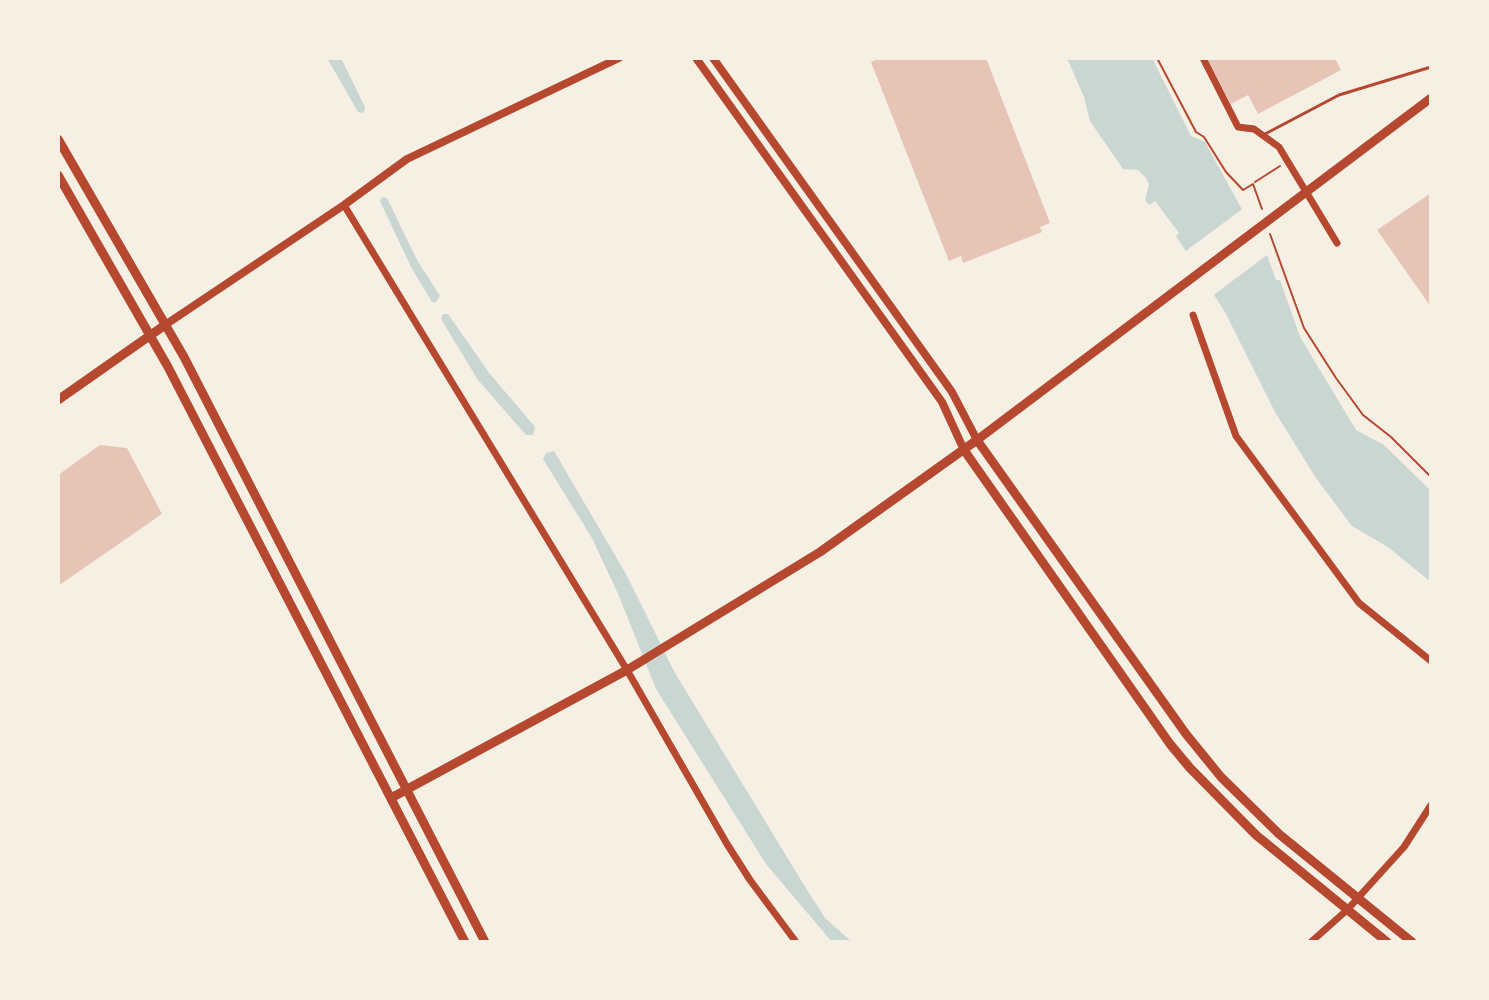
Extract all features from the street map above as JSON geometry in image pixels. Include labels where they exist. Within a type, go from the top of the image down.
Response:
[{"type":"main road","points":[[391,798],[630,668],[789,572],[964,450],[1431,98]]},
{"type":"main road","points":[[58,139],[165,325],[485,942]]},
{"type":"main road","points":[[58,175],[150,336],[465,942]]},
{"type":"main road","points":[[58,400],[165,325]]},
{"type":"main road","points":[[977,440],[1204,757],[1266,823],[1412,942]]},
{"type":"main road","points":[[964,450],[1190,768],[1256,835],[1387,942]]},
{"type":"street","points":[[165,325],[417,153],[619,58]]},
{"type":"street","points":[[696,58],[942,402],[964,450]]},
{"type":"street","points":[[713,58],[952,392],[977,440]]},
{"type":"street","points":[[1203,58],[1238,127],[1254,129],[1279,147],[1337,243]]},
{"type":"street","points":[[344,205],[630,668],[727,844],[796,942]]},
{"type":"street","points":[[1193,315],[1236,436],[1359,603],[1431,661]]},
{"type":"street","points":[[1311,942],[1347,910],[1404,847],[1431,805]]},
{"type":"lane","points":[[1263,136],[1339,95],[1431,67]]},
{"type":"path","points":[[1157,58],[1196,132],[1204,137],[1226,172],[1243,190],[1288,161]]},
{"type":"path","points":[[1253,184],[1262,210]]},
{"type":"path","points":[[1267,224],[1304,328],[1336,378],[1363,415],[1391,437],[1431,477]]},
{"type":"shaded area","points":[[327,58],[341,58],[365,107],[364,113],[358,112]]},
{"type":"shaded area","points":[[1067,58],[1152,58],[1191,136],[1205,142],[1267,255],[1276,280],[1280,280],[1300,337],[1356,430],[1384,445],[1431,491],[1431,582],[1388,547],[1352,526],[1316,478],[1275,412],[1225,312],[1176,236],[1179,233],[1155,201],[1149,205],[1145,200],[1149,184],[1146,178],[1138,170],[1123,169],[1090,121],[1084,97]]},
{"type":"shaded area","points":[[382,197],[387,198],[417,260],[440,296],[436,302],[432,302],[411,267],[380,201]]},
{"type":"shaded area","points":[[443,314],[448,314],[490,374],[535,427],[533,435],[526,435],[478,380],[441,319]]},
{"type":"shaded area","points":[[554,451],[626,574],[675,673],[825,918],[852,942],[832,942],[766,864],[656,689],[592,538],[543,459],[546,453]]},
{"type":"pier","points":[[1245,207],[1271,252],[1211,297],[1183,253]]},
{"type":"building","points":[[881,58],[986,58],[1050,223],[1040,227],[1042,232],[963,263],[961,256],[949,261],[871,62]]},
{"type":"building","points":[[1207,58],[1335,58],[1341,70],[1258,114],[1248,95],[1231,104]]},
{"type":"building","points":[[1431,193],[1431,307],[1377,230]]},
{"type":"building","points":[[100,445],[127,448],[162,514],[58,586],[58,475]]}]
